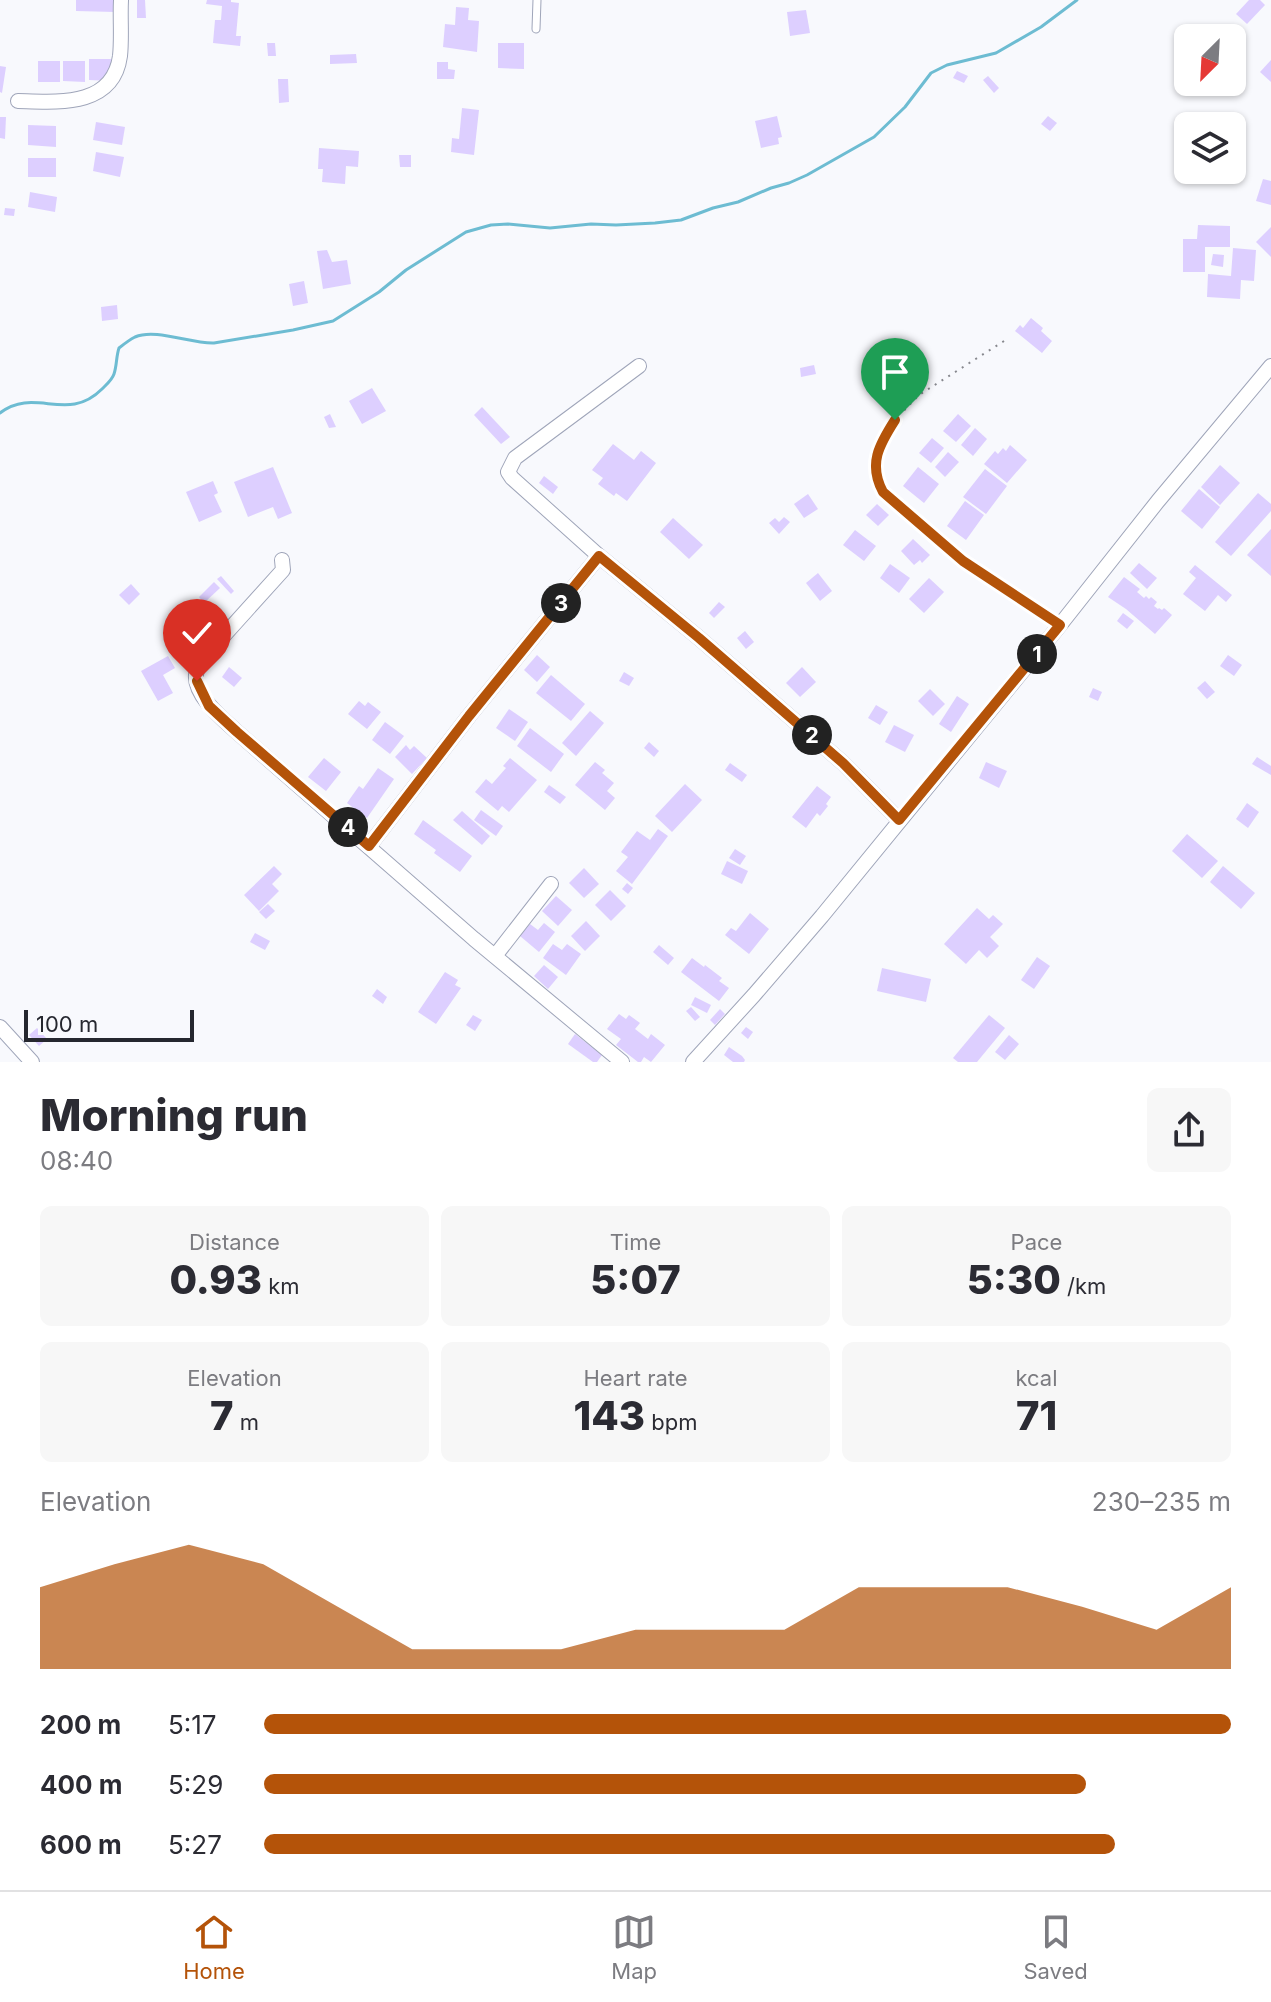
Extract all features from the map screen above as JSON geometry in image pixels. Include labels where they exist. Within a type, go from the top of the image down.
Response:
[{"type":"street","points":[[18,101],[64,102],[99,91],[116,70],[119,59],[121,0]]},
{"type":"street","points":[[639,366],[515,458],[508,472],[599,556],[843,763],[899,820]]},
{"type":"street","points":[[693,1062],[812,928],[1271,366]]},
{"type":"street","points":[[369,846],[469,716],[599,556]]},
{"type":"street","points":[[282,560],[283,570],[200,662],[197,681],[209,706],[495,956],[622,1062]]},
{"type":"street","points":[[495,956],[551,884]]},
{"type":"street","points":[[0,1027],[32,1062]]},
{"type":"lane","points":[[536,29],[537,0]]},
{"type":"path","points":[[1004,341],[919,395],[895,420],[874,463],[876,479],[883,492],[963,561],[1060,625]]},
{"type":"building","points":[[76,0],[115,0],[115,12],[76,11]]},
{"type":"building","points":[[137,0],[145,0],[146,18],[137,18]]},
{"type":"building","points":[[207,0],[239,3],[236,36],[241,36],[240,46],[213,43],[215,20],[221,20],[222,6],[206,4]]},
{"type":"building","points":[[1249,0],[1260,0],[1265,5],[1247,24],[1236,14]]},
{"type":"building","points":[[456,7],[469,8],[468,20],[479,21],[477,52],[443,47],[445,24],[455,25]]},
{"type":"building","points":[[806,10],[810,33],[790,36],[787,12]]},
{"type":"building","points":[[267,43],[275,43],[276,56],[268,56]]},
{"type":"building","points":[[498,43],[524,43],[524,69],[498,68]]},
{"type":"building","points":[[356,54],[357,63],[330,64],[330,55]]},
{"type":"building","points":[[89,59],[111,59],[110,81],[89,80]]},
{"type":"building","points":[[1271,60],[1271,82],[1260,72]]},
{"type":"building","points":[[38,61],[60,61],[60,82],[38,82]]},
{"type":"building","points":[[63,61],[85,61],[85,82],[63,81]]},
{"type":"building","points":[[437,62],[448,62],[448,69],[455,70],[454,79],[437,79]]},
{"type":"building","points":[[0,66],[6,67],[2,93],[0,92]]},
{"type":"building","points":[[957,71],[968,76],[964,83],[953,78]]},
{"type":"building","points":[[988,76],[999,88],[994,93],[983,80]]},
{"type":"building","points":[[278,79],[288,79],[289,102],[279,103]]},
{"type":"building","points":[[462,108],[479,110],[474,155],[451,152],[452,138],[459,139]]},
{"type":"building","points":[[777,116],[782,137],[778,138],[779,144],[761,148],[755,121]]},
{"type":"building","points":[[1048,116],[1057,123],[1050,131],[1041,124]]},
{"type":"building","points":[[0,117],[6,117],[5,139],[0,138]]},
{"type":"building","points":[[96,122],[125,127],[122,145],[93,140]]},
{"type":"building","points":[[28,125],[56,126],[56,147],[28,145]]},
{"type":"building","points":[[319,148],[359,151],[358,167],[346,166],[345,184],[322,182],[323,169],[318,169]]},
{"type":"building","points":[[96,152],[124,157],[120,177],[93,171]]},
{"type":"building","points":[[399,155],[411,155],[411,167],[400,167]]},
{"type":"building","points":[[28,158],[56,158],[56,177],[28,177]]},
{"type":"building","points":[[1263,179],[1271,181],[1271,205],[1256,201]]},
{"type":"building","points":[[30,192],[57,197],[55,212],[28,207]]},
{"type":"building","points":[[5,208],[15,209],[14,216],[4,215]]},
{"type":"building","points":[[1198,225],[1230,226],[1230,247],[1205,247],[1205,272],[1183,272],[1183,239],[1197,239]]},
{"type":"building","points":[[1271,227],[1271,257],[1256,242]]},
{"type":"building","points":[[1233,248],[1256,250],[1254,281],[1241,280],[1240,299],[1207,297],[1208,274],[1231,276]]},
{"type":"building","points":[[327,250],[332,262],[347,260],[351,284],[323,289],[317,251]]},
{"type":"building","points":[[1213,254],[1224,255],[1223,267],[1211,265]]},
{"type":"building","points":[[304,281],[308,303],[293,306],[289,284]]},
{"type":"building","points":[[117,305],[118,319],[102,321],[101,307]]},
{"type":"building","points":[[1031,318],[1052,341],[1042,353],[1015,331],[1020,325],[1023,328]]},
{"type":"building","points":[[814,365],[816,374],[801,377],[800,368]]},
{"type":"building","points":[[372,388],[386,411],[362,424],[349,401]]},
{"type":"building","points":[[482,407],[510,437],[501,444],[474,415]]},
{"type":"building","points":[[330,414],[336,427],[329,428],[324,417]]},
{"type":"building","points":[[958,414],[971,426],[956,442],[943,431]]},
{"type":"building","points":[[975,428],[987,439],[973,456],[961,445]]},
{"type":"building","points":[[932,438],[944,448],[931,463],[919,453]]},
{"type":"building","points":[[613,444],[634,460],[641,451],[656,463],[627,501],[598,484],[603,478],[592,470]]},
{"type":"building","points":[[1010,445],[1027,460],[1007,483],[984,464],[995,451],[998,454],[1003,448],[1006,451]]},
{"type":"building","points":[[948,452],[959,462],[945,477],[935,467]]},
{"type":"building","points":[[1220,465],[1240,483],[1220,505],[1201,487]]},
{"type":"building","points":[[273,467],[292,513],[278,519],[273,507],[248,517],[234,482]]},
{"type":"building","points":[[918,467],[939,484],[924,503],[903,486]]},
{"type":"building","points":[[985,469],[1007,486],[986,514],[963,497]]},
{"type":"building","points":[[544,476],[558,487],[553,494],[539,483]]},
{"type":"building","points":[[213,481],[218,493],[214,495],[222,512],[199,522],[186,492]]},
{"type":"building","points":[[1199,489],[1220,507],[1202,529],[1181,511]]},
{"type":"building","points":[[1258,493],[1271,504],[1271,511],[1231,556],[1215,542]]},
{"type":"building","points":[[808,494],[818,509],[804,518],[794,504]]},
{"type":"building","points":[[965,501],[984,515],[966,540],[947,526]]},
{"type":"building","points":[[877,504],[889,515],[878,526],[866,515]]},
{"type":"building","points":[[784,517],[790,522],[779,534],[769,523],[775,518],[779,522]]},
{"type":"building","points":[[673,518],[703,545],[689,559],[660,532]]},
{"type":"building","points":[[1271,529],[1271,576],[1247,555]]},
{"type":"building","points":[[855,530],[876,546],[864,561],[843,545]]},
{"type":"building","points":[[913,539],[930,555],[922,563],[920,560],[914,565],[901,551]]},
{"type":"building","points":[[1139,563],[1157,578],[1147,589],[1130,573]]},
{"type":"building","points":[[890,564],[910,578],[899,593],[880,578]]},
{"type":"building","points":[[1195,565],[1232,595],[1226,602],[1218,595],[1205,611],[1183,594],[1196,578],[1189,572]]},
{"type":"building","points":[[818,573],[832,591],[820,601],[806,583]]},
{"type":"building","points":[[221,576],[234,591],[231,594],[217,579]]},
{"type":"building","points":[[1124,577],[1140,589],[1137,592],[1144,598],[1151,597],[1157,602],[1154,606],[1164,608],[1172,615],[1155,634],[1108,597]]},
{"type":"building","points":[[929,578],[944,592],[924,613],[909,599]]},
{"type":"building","points":[[214,582],[220,588],[204,603],[199,597]]},
{"type":"building","points":[[131,584],[140,594],[129,605],[119,595]]},
{"type":"building","points":[[719,602],[725,607],[714,618],[709,613]]},
{"type":"building","points":[[1123,613],[1134,621],[1127,629],[1117,621]]},
{"type":"building","points":[[745,631],[754,642],[746,649],[737,638]]},
{"type":"building","points":[[537,655],[550,667],[537,682],[524,670]]},
{"type":"building","points":[[1228,655],[1242,665],[1234,676],[1220,666]]},
{"type":"building","points":[[168,656],[175,668],[163,675],[173,693],[158,701],[141,671]]},
{"type":"building","points":[[229,667],[242,678],[234,687],[222,677]]},
{"type":"building","points":[[802,667],[816,682],[800,697],[786,683]]},
{"type":"building","points":[[624,672],[634,678],[629,686],[619,681]]},
{"type":"building","points":[[551,675],[585,704],[571,721],[536,693]]},
{"type":"building","points":[[1205,681],[1215,692],[1207,699],[1197,688]]},
{"type":"building","points":[[1093,688],[1102,692],[1098,701],[1089,697]]},
{"type":"building","points":[[930,689],[945,704],[933,716],[918,701]]},
{"type":"building","points":[[957,696],[969,704],[951,732],[939,724]]},
{"type":"building","points":[[359,701],[365,706],[368,702],[381,712],[367,729],[348,714]]},
{"type":"building","points":[[876,705],[888,712],[880,725],[868,718]]},
{"type":"building","points":[[509,709],[528,722],[515,741],[496,728]]},
{"type":"building","points":[[590,711],[604,723],[576,756],[562,743]]},
{"type":"building","points":[[385,722],[404,736],[390,754],[372,740]]},
{"type":"building","points":[[894,725],[914,735],[905,752],[885,742]]},
{"type":"building","points":[[530,728],[564,754],[551,772],[517,746]]},
{"type":"building","points":[[649,742],[659,751],[654,757],[644,748]]},
{"type":"building","points":[[406,745],[410,750],[414,746],[427,758],[412,774],[395,757]]},
{"type":"building","points":[[1257,757],[1271,766],[1271,775],[1252,764]]},
{"type":"building","points":[[324,758],[341,772],[326,791],[308,777]]},
{"type":"building","points":[[510,758],[537,780],[509,812],[502,806],[498,811],[475,792],[486,779],[492,784],[506,768],[503,766]]},
{"type":"building","points":[[595,762],[614,783],[607,791],[615,798],[605,810],[575,785]]},
{"type":"building","points":[[986,762],[1007,771],[999,788],[979,778]]},
{"type":"building","points":[[730,763],[747,775],[742,782],[725,770]]},
{"type":"building","points":[[378,768],[394,779],[367,818],[347,803],[359,786],[363,789]]},
{"type":"building","points":[[685,784],[702,800],[672,832],[655,816]]},
{"type":"building","points":[[549,785],[566,797],[560,804],[544,792]]},
{"type":"building","points":[[817,786],[831,797],[820,816],[817,813],[806,828],[792,817]]},
{"type":"building","points":[[1247,803],[1259,812],[1248,828],[1236,819]]},
{"type":"building","points":[[481,810],[503,826],[496,836],[474,820]]},
{"type":"building","points":[[462,811],[490,836],[482,845],[453,820]]},
{"type":"building","points":[[423,820],[472,856],[460,872],[414,834]]},
{"type":"building","points":[[658,829],[668,836],[632,884],[616,871],[628,857],[621,852],[637,831],[650,840]]},
{"type":"building","points":[[1187,834],[1218,861],[1202,878],[1172,851]]},
{"type":"building","points":[[735,849],[746,856],[740,865],[729,858]]},
{"type":"building","points":[[727,861],[748,871],[742,884],[721,874]]},
{"type":"building","points":[[274,866],[282,874],[272,884],[279,891],[259,911],[244,895]]},
{"type":"building","points":[[1223,866],[1255,893],[1241,909],[1210,882]]},
{"type":"building","points":[[584,868],[599,884],[584,898],[569,883]]},
{"type":"building","points":[[627,883],[633,888],[628,894],[622,889]]},
{"type":"building","points":[[610,890],[626,906],[611,921],[595,905]]},
{"type":"building","points":[[556,896],[572,910],[558,926],[542,911]]},
{"type":"building","points":[[268,904],[275,911],[266,919],[259,912]]},
{"type":"building","points":[[977,908],[989,919],[993,915],[1003,924],[990,937],[999,946],[987,958],[979,950],[966,964],[944,944]]},
{"type":"building","points":[[750,913],[769,929],[749,954],[725,935],[731,928],[736,931]]},
{"type":"building","points":[[586,921],[600,936],[585,951],[571,936]]},
{"type":"building","points":[[544,923],[555,932],[539,952],[520,936],[530,924],[538,930]]},
{"type":"building","points":[[255,933],[270,941],[265,950],[250,942]]},
{"type":"building","points":[[553,944],[562,950],[567,944],[581,954],[566,975],[543,958]]},
{"type":"building","points":[[659,945],[674,958],[668,965],[653,952]]},
{"type":"building","points":[[1037,957],[1050,966],[1034,989],[1021,980]]},
{"type":"building","points":[[692,958],[722,978],[719,981],[729,988],[719,1001],[681,972]]},
{"type":"building","points":[[544,965],[558,977],[548,989],[534,976]]},
{"type":"building","points":[[882,968],[931,979],[926,1002],[877,991]]},
{"type":"building","points":[[445,972],[458,980],[455,985],[461,988],[436,1024],[418,1012]]},
{"type":"building","points":[[377,989],[387,997],[383,1004],[372,996]]},
{"type":"building","points":[[695,997],[711,1005],[707,1013],[691,1005]]},
{"type":"building","points":[[691,1007],[700,1017],[695,1021],[686,1011]]},
{"type":"building","points":[[720,1009],[725,1014],[715,1025],[710,1020]]},
{"type":"building","points":[[619,1014],[626,1019],[629,1015],[640,1023],[635,1029],[648,1039],[651,1034],[665,1045],[651,1062],[644,1057],[638,1062],[616,1045],[621,1039],[607,1029]]},
{"type":"building","points":[[473,1015],[482,1020],[475,1031],[466,1025]]},
{"type":"building","points":[[989,1015],[1005,1028],[977,1062],[958,1062],[953,1058]]},
{"type":"building","points":[[746,1027],[753,1032],[748,1039],[741,1033]]},
{"type":"building","points":[[37,1028],[47,1039],[39,1046],[29,1035]]},
{"type":"building","points":[[575,1034],[602,1055],[597,1062],[568,1044]]},
{"type":"building","points":[[1009,1035],[1019,1044],[1005,1060],[995,1052]]},
{"type":"building","points":[[729,1047],[742,1056],[744,1062],[733,1062],[724,1055]]},
{"type":"waterway","points":[[0,413],[26,403],[64,405],[89,399],[112,378],[119,348],[135,337],[153,334],[214,343],[333,321],[466,232],[508,224],[550,228],[681,220],[789,183],[874,137],[905,107],[931,73],[947,65],[996,53],[1041,27],[1077,0]]},
{"type":"route","points":[[197,681],[209,706],[369,846],[469,716],[599,556],[843,763],[899,820],[1060,625],[963,561],[883,492],[876,479],[874,463],[895,420]]}]
